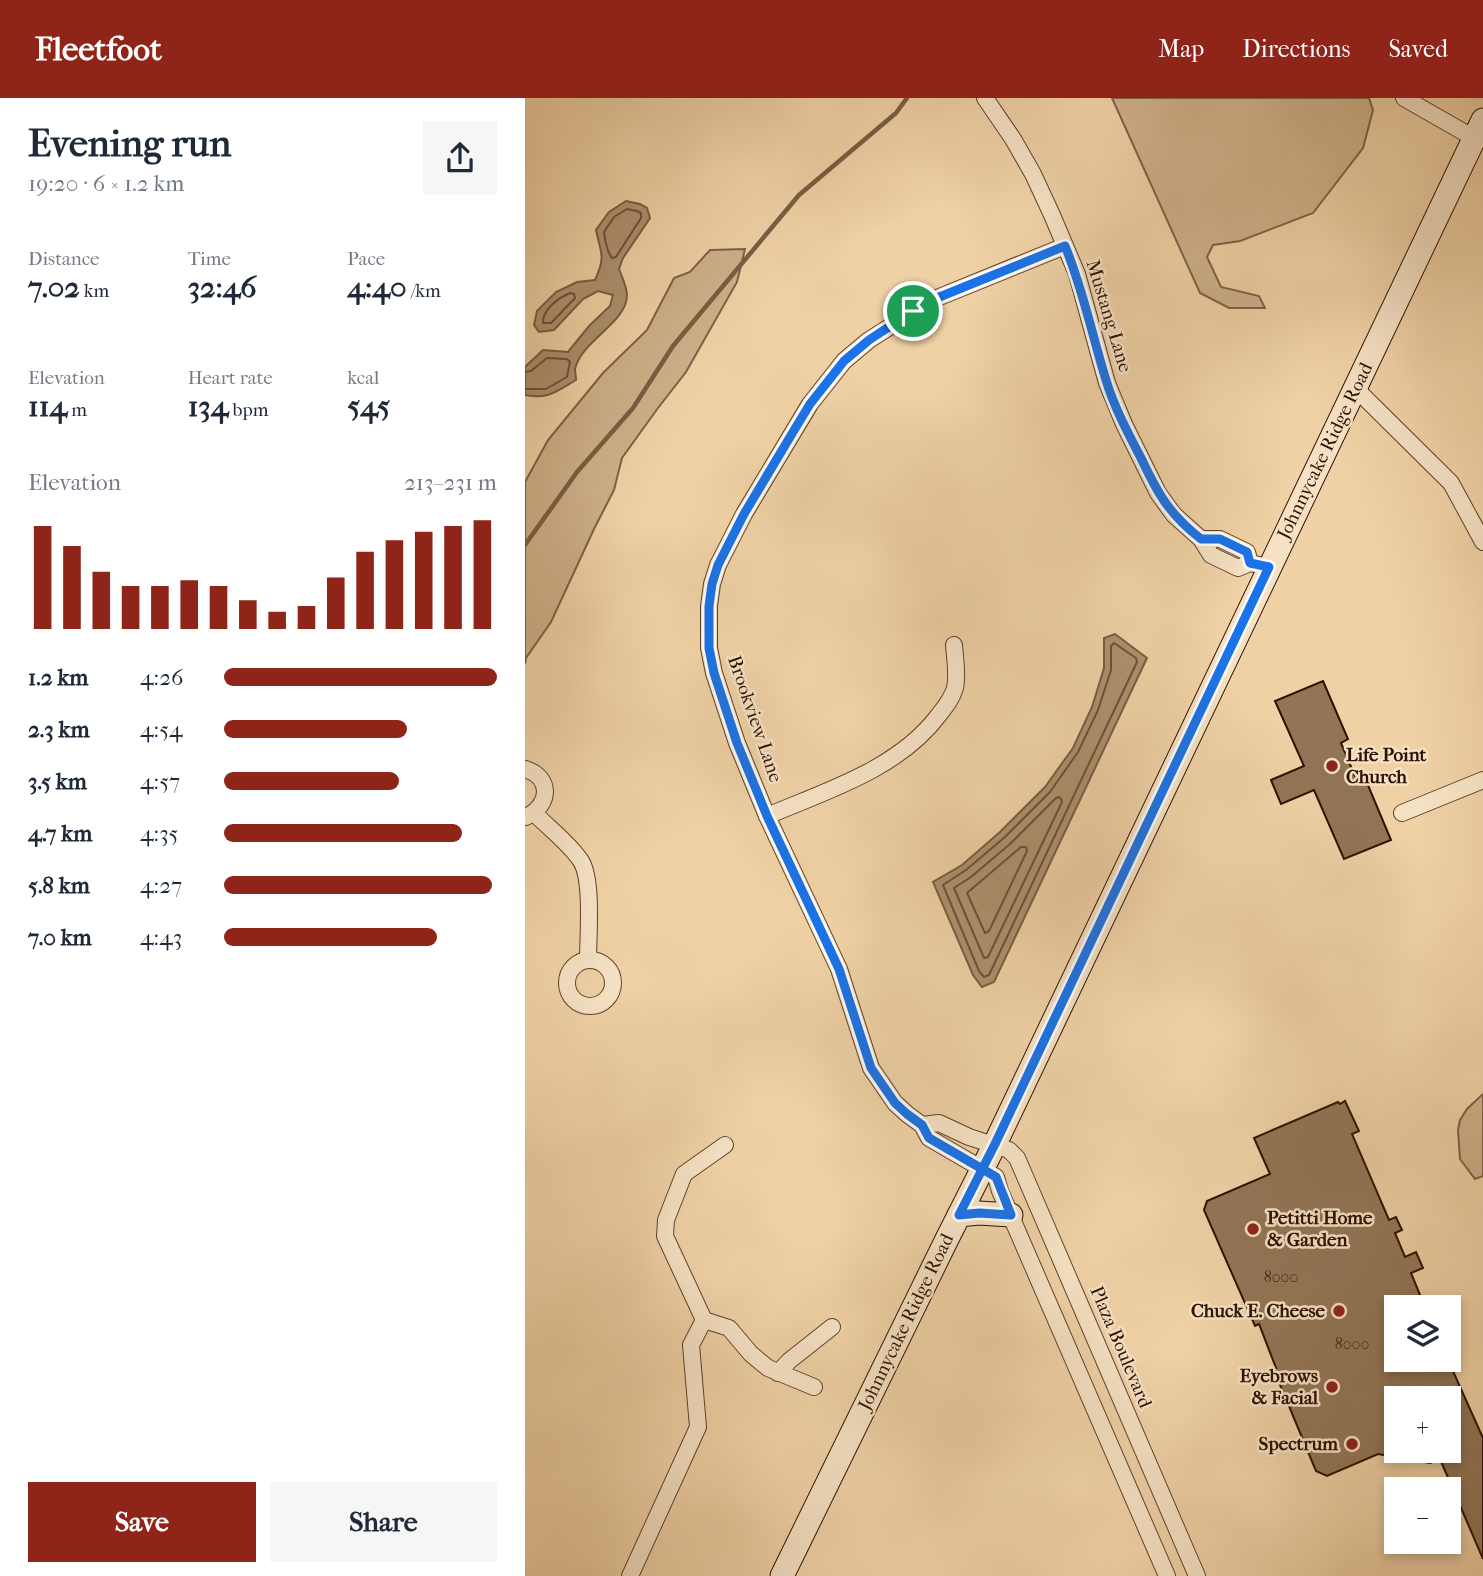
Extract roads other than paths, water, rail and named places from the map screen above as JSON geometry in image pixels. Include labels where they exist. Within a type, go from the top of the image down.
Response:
[{"type":"main road","name":"Johnnycake Ridge Road","points":[[782,1576],[995,1144],[1259,565],[1355,388],[1478,129]]},
{"type":"main road","points":[[959,1215],[1011,1215]]},
{"type":"street","name":"Mustang Lane","points":[[985,98],[1033,174],[1065,246],[1077,274],[1107,383],[1158,493],[1174,515],[1201,539],[1211,555],[1238,568],[1259,565]]},
{"type":"street","points":[[1403,98],[1478,129]]},
{"type":"street","name":"Brookview Lane","points":[[983,1169],[929,1138],[922,1125],[895,1103],[871,1068],[839,969],[767,816],[737,743],[714,673],[709,648],[709,606],[712,584],[728,543],[810,404],[844,361],[869,340],[932,300],[1065,246]]},
{"type":"street","points":[[1355,388],[1451,483],[1483,542]]},
{"type":"street","points":[[767,816],[881,765],[919,737],[950,701],[957,675],[954,645]]},
{"type":"street","points":[[525,768],[539,776],[545,791],[545,800],[541,807],[530,815],[582,862],[588,902],[588,960]]},
{"type":"street","points":[[1402,813],[1483,780]]},
{"type":"street","name":"Brookview Lane","points":[[922,1125],[939,1123],[969,1137],[995,1144]]},
{"type":"street","name":"Plaza Boulevard","points":[[995,1144],[1009,1150],[1017,1158],[1197,1576]]},
{"type":"street","points":[[725,1146],[684,1174],[666,1220],[665,1236],[703,1320],[729,1328],[751,1354],[768,1368],[814,1387]]},
{"type":"street","points":[[983,1169],[996,1177],[1167,1576]]},
{"type":"street","points":[[630,1576],[698,1427],[691,1345],[703,1320]]},
{"type":"street","points":[[778,1373],[832,1327]]},
{"type":"water","points":[[626,201],[647,208],[650,218],[623,258],[619,269],[627,293],[625,306],[579,359],[575,369],[576,380],[546,395],[525,395],[525,367],[543,350],[568,352],[610,306],[613,295],[598,291],[583,299],[554,330],[539,332],[534,325],[537,311],[556,292],[577,282],[595,280],[601,260],[596,230],[609,212]]},
{"type":"water","points":[[1115,634],[1147,658],[994,982],[982,987],[973,975],[933,882],[962,865],[1045,787],[1073,748],[1092,707],[1104,668],[1104,638]]},
{"type":"waterway","points":[[525,545],[577,472],[633,408],[673,346],[799,195],[896,113],[907,98]]},
{"type":"place","name":"Life Point Church","points":[[1332,766]]},
{"type":"place","name":"Petitti Home & Garden","points":[[1253,1229]]},
{"type":"place","name":"Chuck E. Cheese","points":[[1339,1311]]},
{"type":"place","name":"Eyebrows & Facial","points":[[1332,1387]]},
{"type":"place","name":"Spectrum","points":[[1352,1444]]}]
